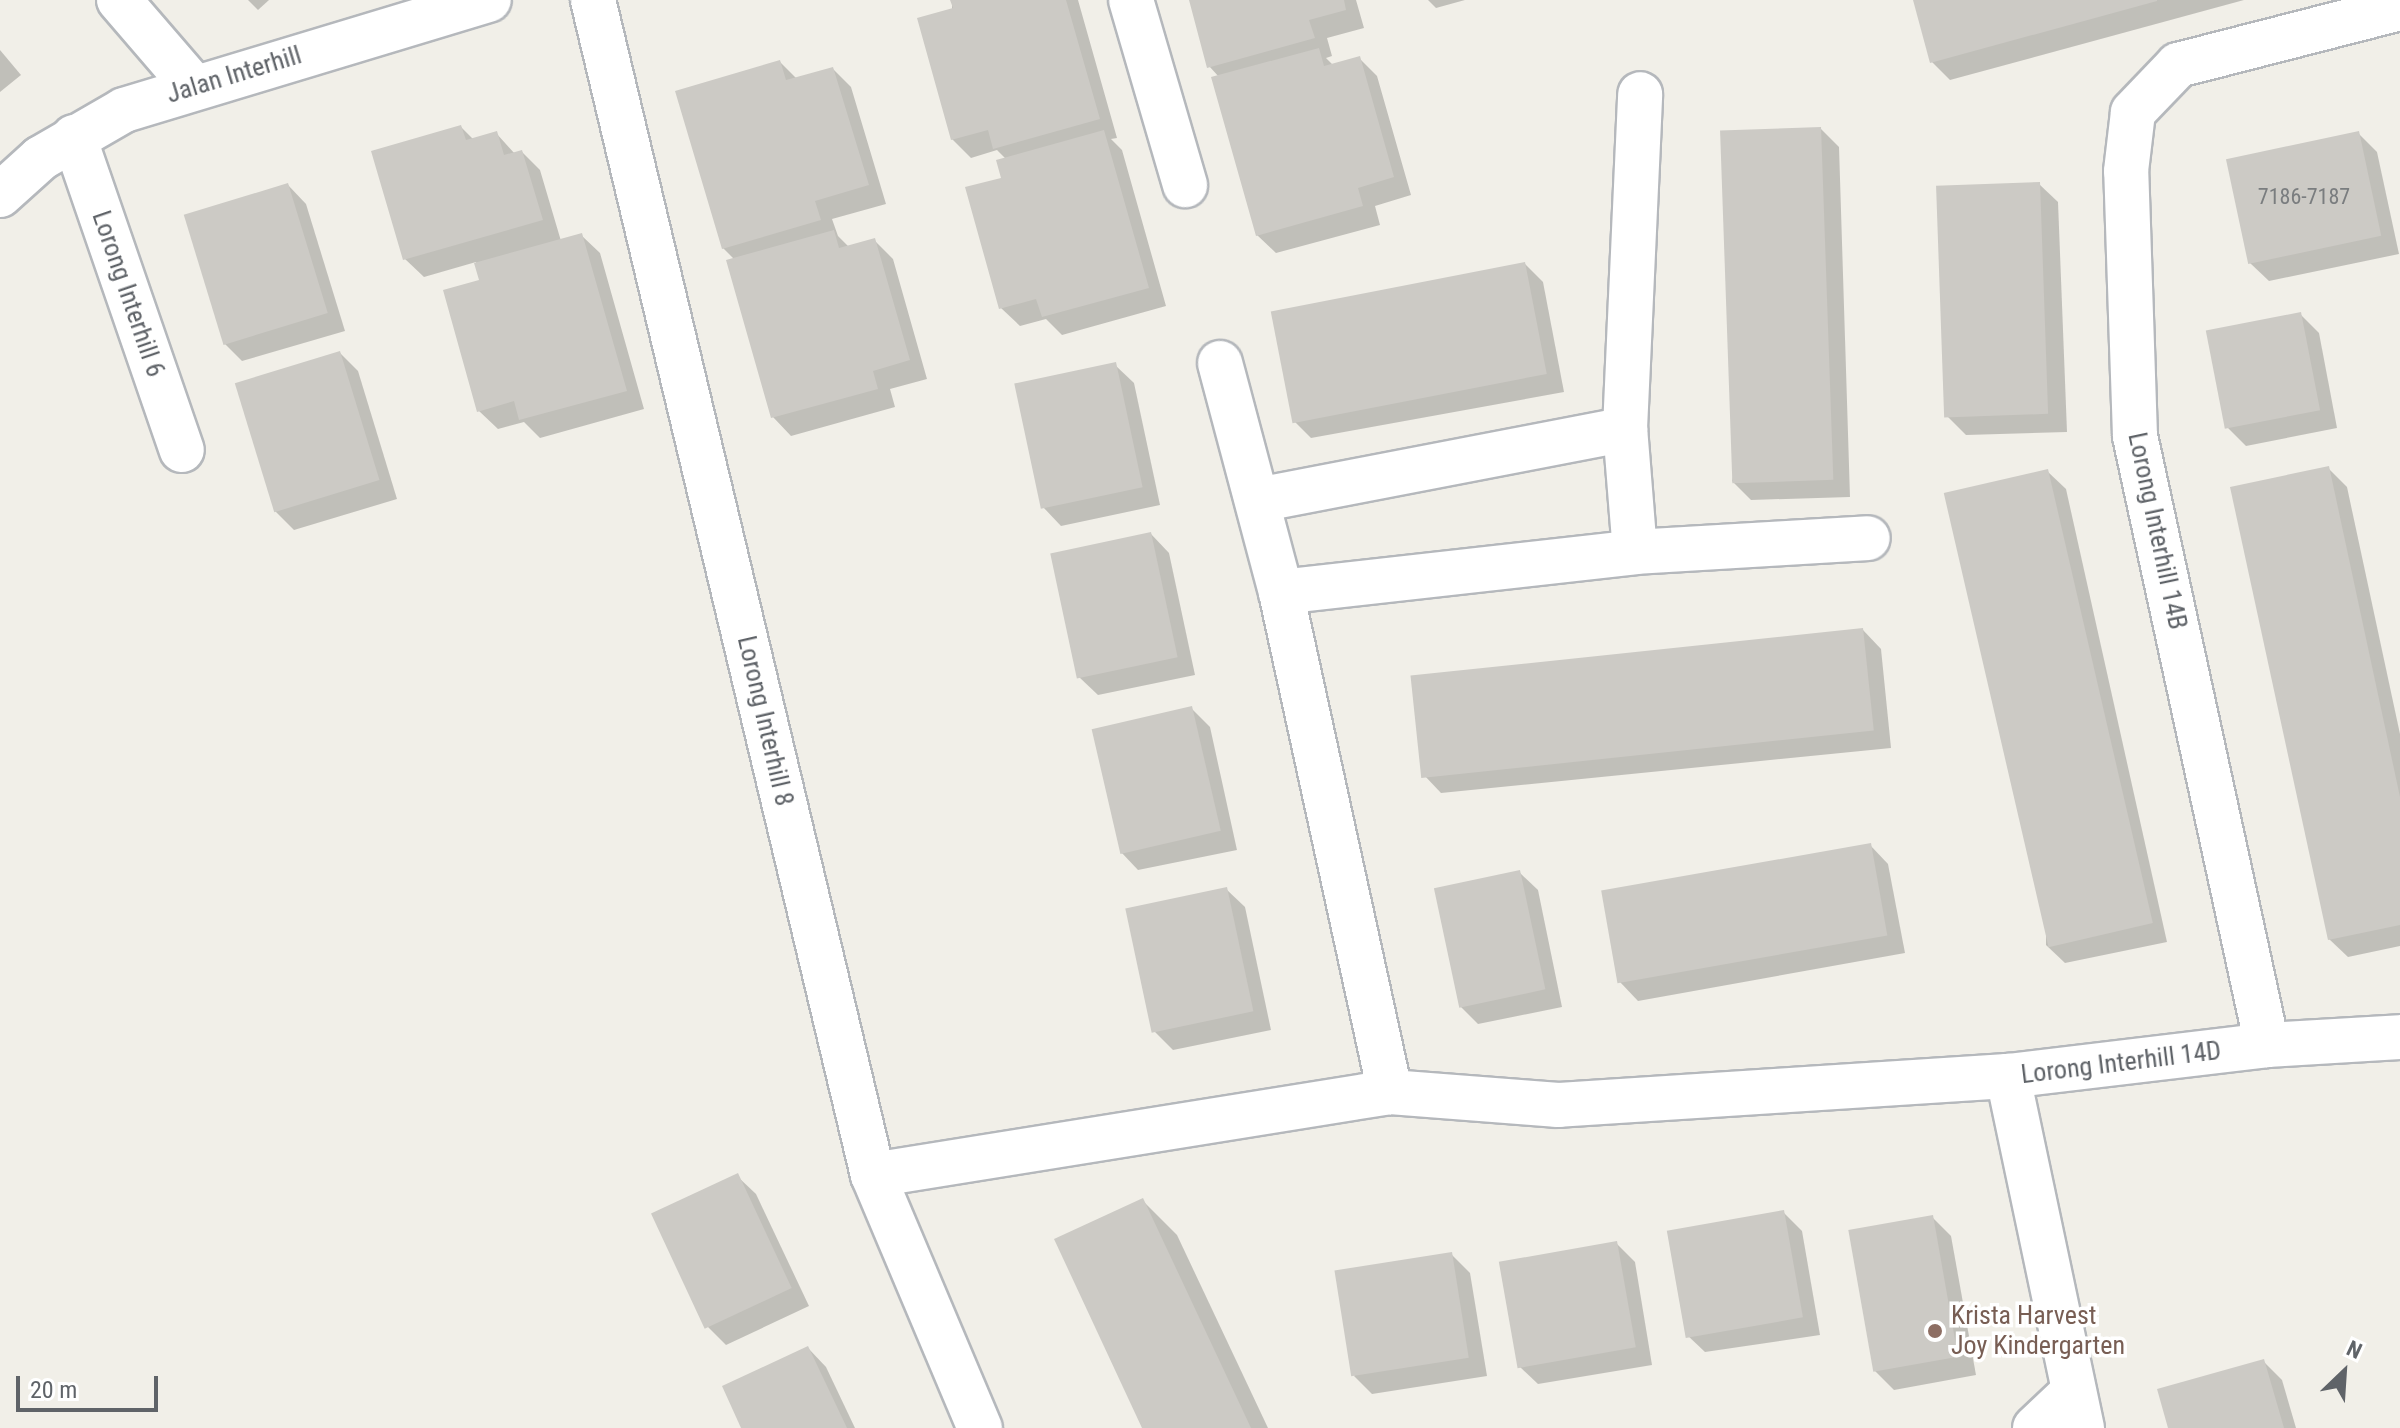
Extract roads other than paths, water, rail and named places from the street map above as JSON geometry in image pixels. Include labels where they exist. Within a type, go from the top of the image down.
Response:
[{"type":"street","points":[[119,0],[193,86]]},
{"type":"street","name":"Jalan Interhill","points":[[0,195],[41,158],[124,110],[193,86],[489,0]]},
{"type":"street","name":"Lorong Interhill 8","points":[[593,0],[873,1175],[980,1428]]},
{"type":"street","points":[[1131,0],[1185,185]]},
{"type":"street","name":"Lorong Interhill 14B","points":[[2267,1045],[2135,436],[2126,171],[2133,112],[2178,65],[2400,8]]},
{"type":"street","points":[[1635,552],[1625,429],[1640,94]]},
{"type":"street","name":"Lorong Interhill 6","points":[[74,137],[182,450]]},
{"type":"street","points":[[1220,363],[1281,592],[1390,1092]]},
{"type":"street","points":[[1258,500],[1625,429]]},
{"type":"street","points":[[1281,592],[1635,552],[1868,538]]},
{"type":"street","name":"Lorong Interhill 14D","points":[[2077,1410],[2008,1076],[2267,1045],[2400,1037]]},
{"type":"street","points":[[873,1175],[1390,1092],[1558,1105],[2008,1076]]},
{"type":"street","points":[[2035,1428],[2077,1410]]},
{"type":"place","name":"Krista Harvest Joy Kindergarten","points":[[1935,1331]]}]
